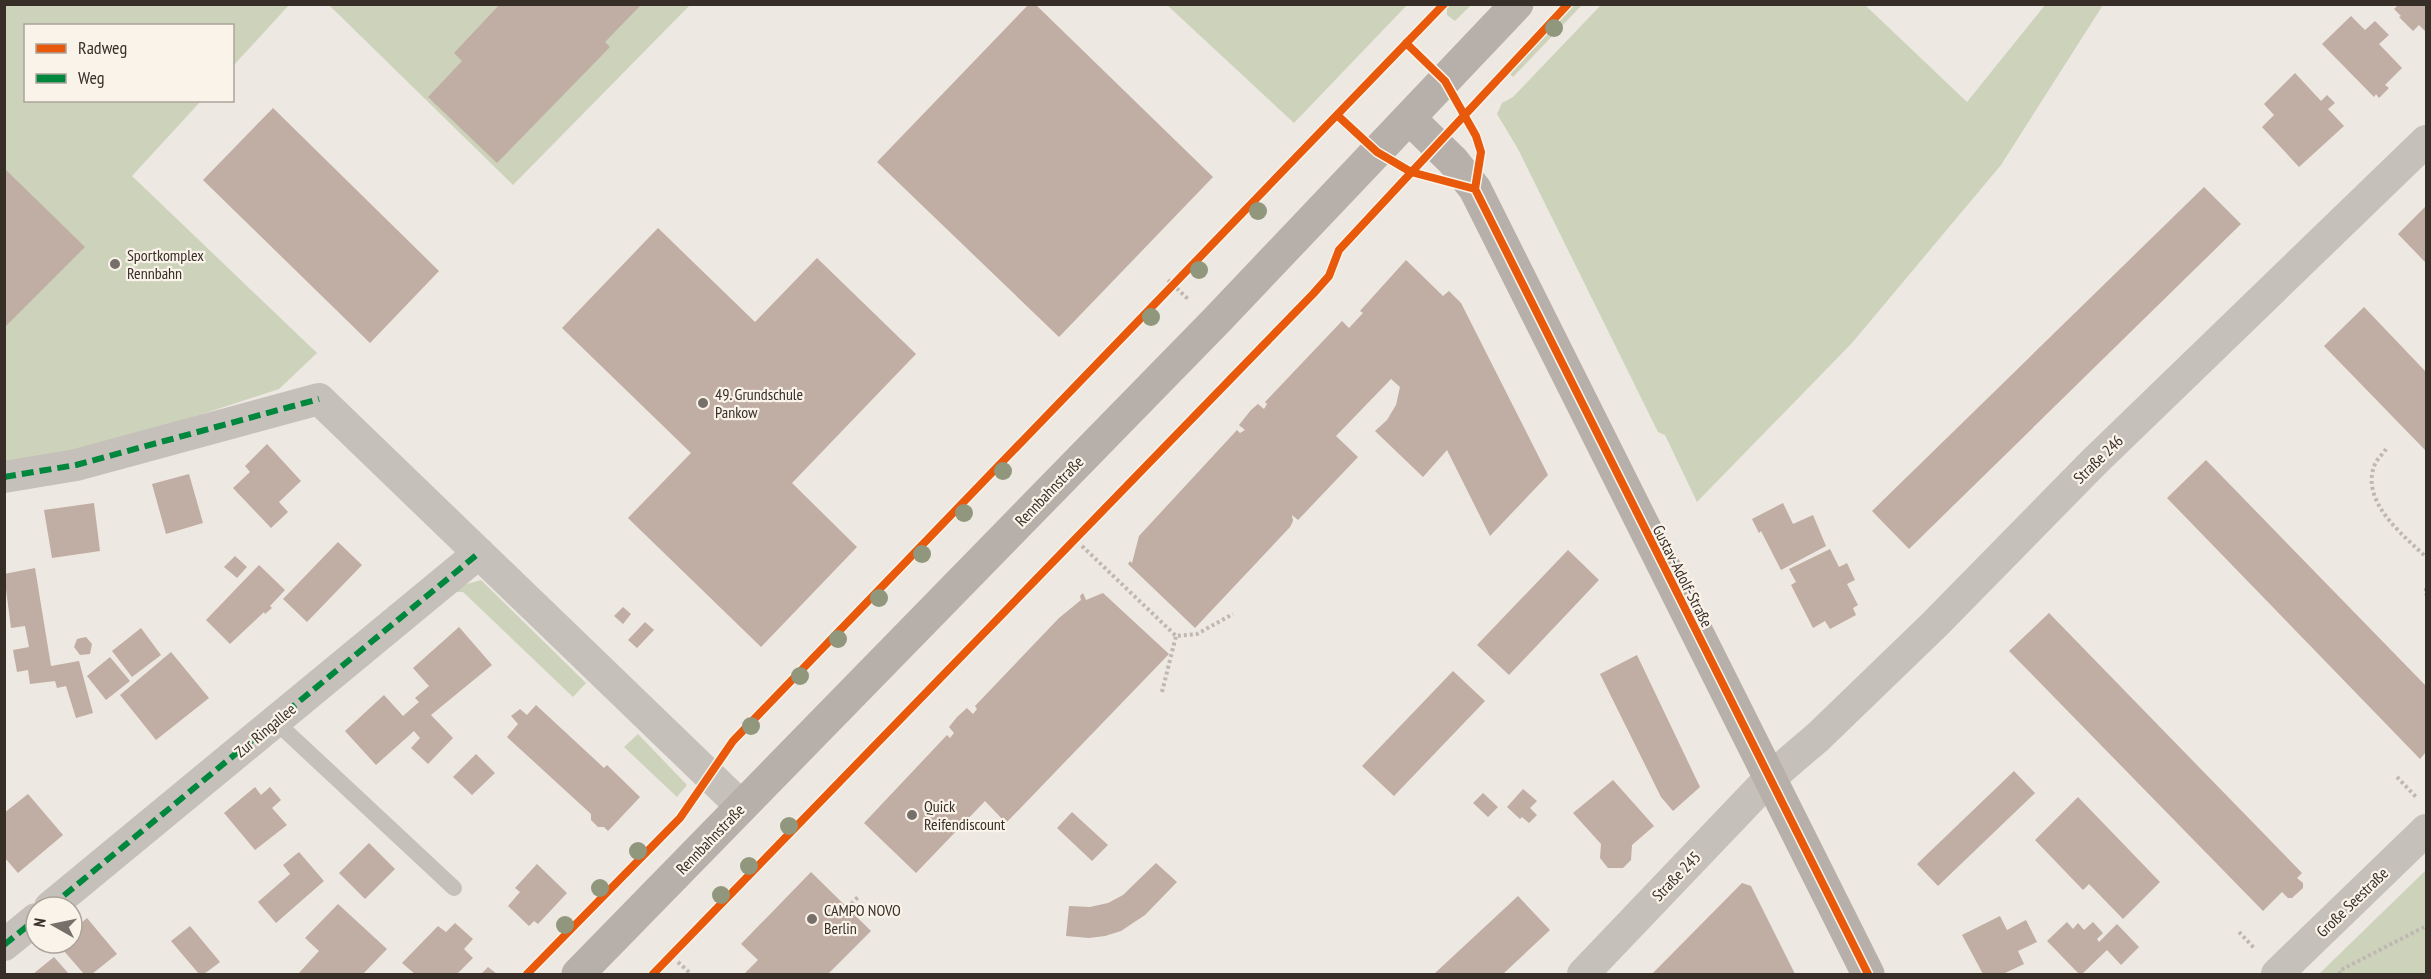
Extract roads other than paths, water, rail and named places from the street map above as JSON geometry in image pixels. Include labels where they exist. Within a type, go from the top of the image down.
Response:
[{"type":"main road","name":"Rennbahnstraße","points":[[578,975],[1216,321],[1517,4]]},
{"type":"main road","name":"Gustav-Adolf-Straße","points":[[1409,118],[1453,161],[1475,189],[1868,975]]},
{"type":"street","name":"Straße 246","points":[[1770,778],[1818,736],[1926,632],[2094,462],[2427,141]]},
{"type":"street","points":[[4,477],[76,465],[319,399],[741,806]]},
{"type":"street","name":"Zur Ringallee","points":[[65,895],[478,553]]},
{"type":"street","name":"Straße 245","points":[[1583,975],[1770,778]]},
{"type":"street","name":"Große Seestraße","points":[[2277,975],[2424,816]]},
{"type":"street","points":[[4,945],[24,929]]},
{"type":"lane","points":[[275,721],[454,888]]},
{"type":"place","name":"Sportkomplex Rennbahn","points":[[115,264]]},
{"type":"place","name":"49. Grundschule Pankow","points":[[703,403]]},
{"type":"place","name":"Quick Reifendiscount","points":[[912,815]]},
{"type":"place","name":"CAMPO NOVO Berlin","points":[[812,919]]}]
